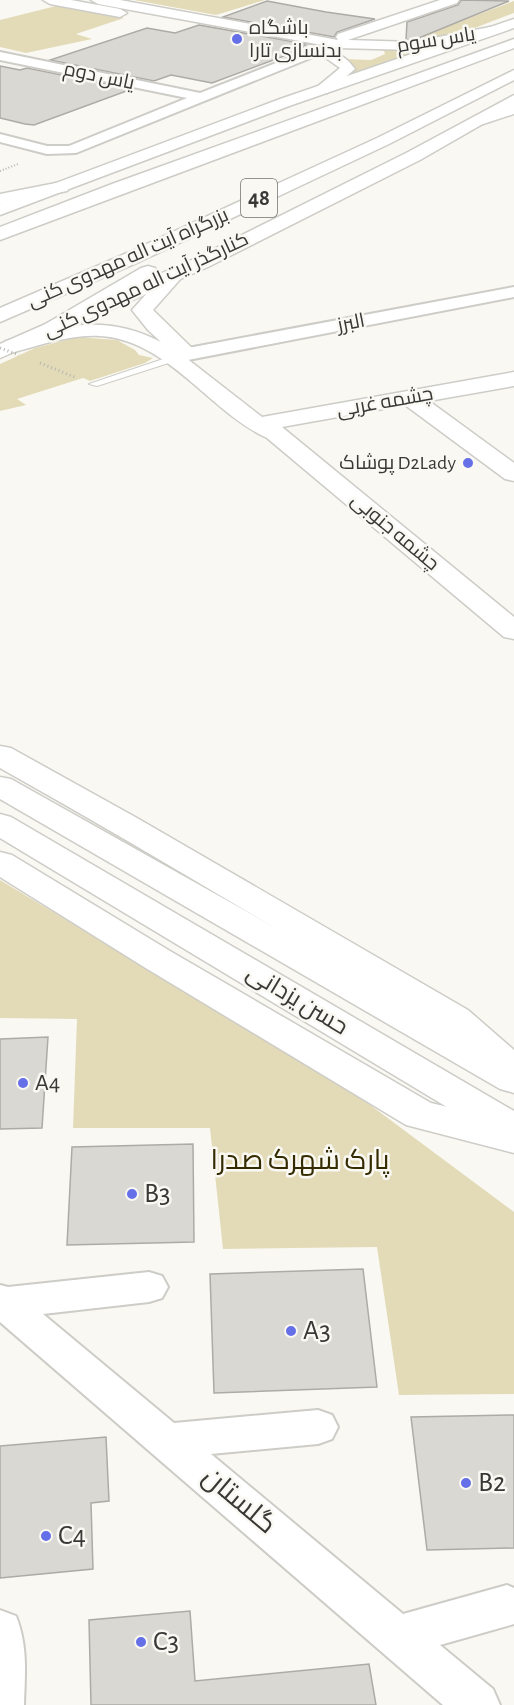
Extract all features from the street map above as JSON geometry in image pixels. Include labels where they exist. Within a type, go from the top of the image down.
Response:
[{"type":"main road","points":[[50,0],[316,53],[359,57],[377,53],[338,44]]},
{"type":"main road","name":"یاس سوم","points":[[99,0],[338,44],[427,45],[490,31]]},
{"type":"main road","points":[[376,46],[365,42],[362,39],[364,35],[450,0]]},
{"type":"main road","points":[[304,38],[341,38],[398,20]]},
{"type":"main road","points":[[104,172],[322,90],[514,23]]},
{"type":"main road","points":[[0,210],[104,172],[425,67],[512,44]]},
{"type":"main road","name":"48","points":[[0,234],[118,188],[512,44]]},
{"type":"main road","points":[[316,53],[344,62],[348,69],[322,90]]},
{"type":"main road","name":"بزرگراه آیت اله مهدوی کنی","points":[[0,315],[134,257],[383,141],[514,74]]},
{"type":"main road","name":"کنارگذر آیت اله مهدوی کنی","points":[[8,350],[173,276],[403,161],[514,100]]},
{"type":"main road","points":[[480,120],[514,109]]},
{"type":"main road","points":[[49,330],[118,288],[258,216],[383,141]]},
{"type":"main road","points":[[0,199],[61,187]]},
{"type":"main road","name":"چشمه جنوبی","points":[[173,276],[142,310],[182,356],[514,631]]},
{"type":"main road","name":"چشمه جنوبی","points":[[8,350],[62,333],[108,330],[138,338],[182,356]]},
{"type":"main road","name":"چشمه غربی","points":[[268,427],[514,379]]},
{"type":"main road","points":[[410,398],[514,474]]},
{"type":"main road","points":[[0,755],[126,825],[455,1019],[514,1071]]},
{"type":"main road","name":"حسن یزدانی","points":[[0,786],[514,1078]]},
{"type":"main road","name":"حسن یزدانی","points":[[0,824],[514,1129]]},
{"type":"main road","points":[[0,862],[157,959],[420,1115],[514,1138]]},
{"type":"street","points":[[0,138],[58,151],[71,150],[199,97],[316,53]]},
{"type":"street","name":"یاس دوم","points":[[0,56],[199,97]]},
{"type":"street","name":"البرز","points":[[182,356],[514,292]]},
{"type":"street","points":[[2,1302],[148,1287]]},
{"type":"street","name":"گلستان","points":[[2,1302],[477,1705]]},
{"type":"street","points":[[168,1441],[318,1427]]},
{"type":"street","points":[[398,1636],[507,1606]]},
{"type":"street","points":[[0,1631],[4,1655],[1,1705]]},
{"type":"lane","points":[[94,384],[182,356]]},
{"type":"path","points":[[37,361],[94,384]]},
{"type":"green space","points":[[134,0],[265,0],[216,15]]},
{"type":"green space","points":[[514,1],[514,13],[475,28],[442,39],[414,44],[406,42]]},
{"type":"green space","points":[[56,6],[124,18],[76,34],[92,39],[26,53],[0,47],[0,20]]},
{"type":"green space","points":[[450,42],[341,79],[352,68],[351,63],[344,59],[371,60],[385,54],[384,51],[370,48]]},
{"type":"green space","points":[[77,337],[117,340],[135,350],[139,355],[153,358],[145,363],[90,381],[83,378],[17,399],[26,405],[0,411],[0,364],[35,348]]},
{"type":"green space","name":"پارک شهرک صدرا","points":[[0,880],[354,1093],[514,1212],[514,1394],[399,1395],[377,1247],[223,1249],[210,1128],[73,1128],[77,1019],[0,1018]]},
{"type":"building","points":[[461,0],[509,1],[414,40],[406,40],[407,22],[458,5]]},
{"type":"building","points":[[267,1],[375,19],[337,32],[334,37],[223,17]]},
{"type":"building","points":[[199,25],[306,44],[300,50],[212,83],[171,75],[154,81],[50,60],[147,28],[175,33]]},
{"type":"building","points":[[0,66],[20,70],[27,68],[132,89],[34,125],[25,124],[0,118]]},
{"type":"building","name":"A4","points":[[48,1037],[42,1128],[0,1129],[0,1039]]},
{"type":"building","name":"B3","points":[[193,1144],[194,1242],[67,1245],[72,1147]]},
{"type":"building","name":"A3","points":[[363,1269],[377,1387],[214,1393],[210,1274]]},
{"type":"building","name":"B2","points":[[514,1415],[514,1548],[427,1550],[411,1417]]},
{"type":"building","name":"C4","points":[[106,1437],[109,1501],[91,1503],[93,1569],[0,1578],[0,1446]]},
{"type":"building","name":"C3","points":[[190,1611],[195,1681],[369,1664],[376,1705],[91,1705],[89,1620]]},
{"type":"place","name":"باشگاه بدنسازی تارا","points":[[237,39]]},
{"type":"place","name":"پوشاک D2Lady","points":[[468,463]]},
{"type":"place","name":"A4","points":[[23,1083]]},
{"type":"place","name":"B3","points":[[132,1194]]},
{"type":"place","name":"A3","points":[[291,1331]]},
{"type":"place","name":"B2","points":[[466,1483]]},
{"type":"place","name":"C4","points":[[46,1536]]},
{"type":"place","name":"C3","points":[[141,1642]]}]
